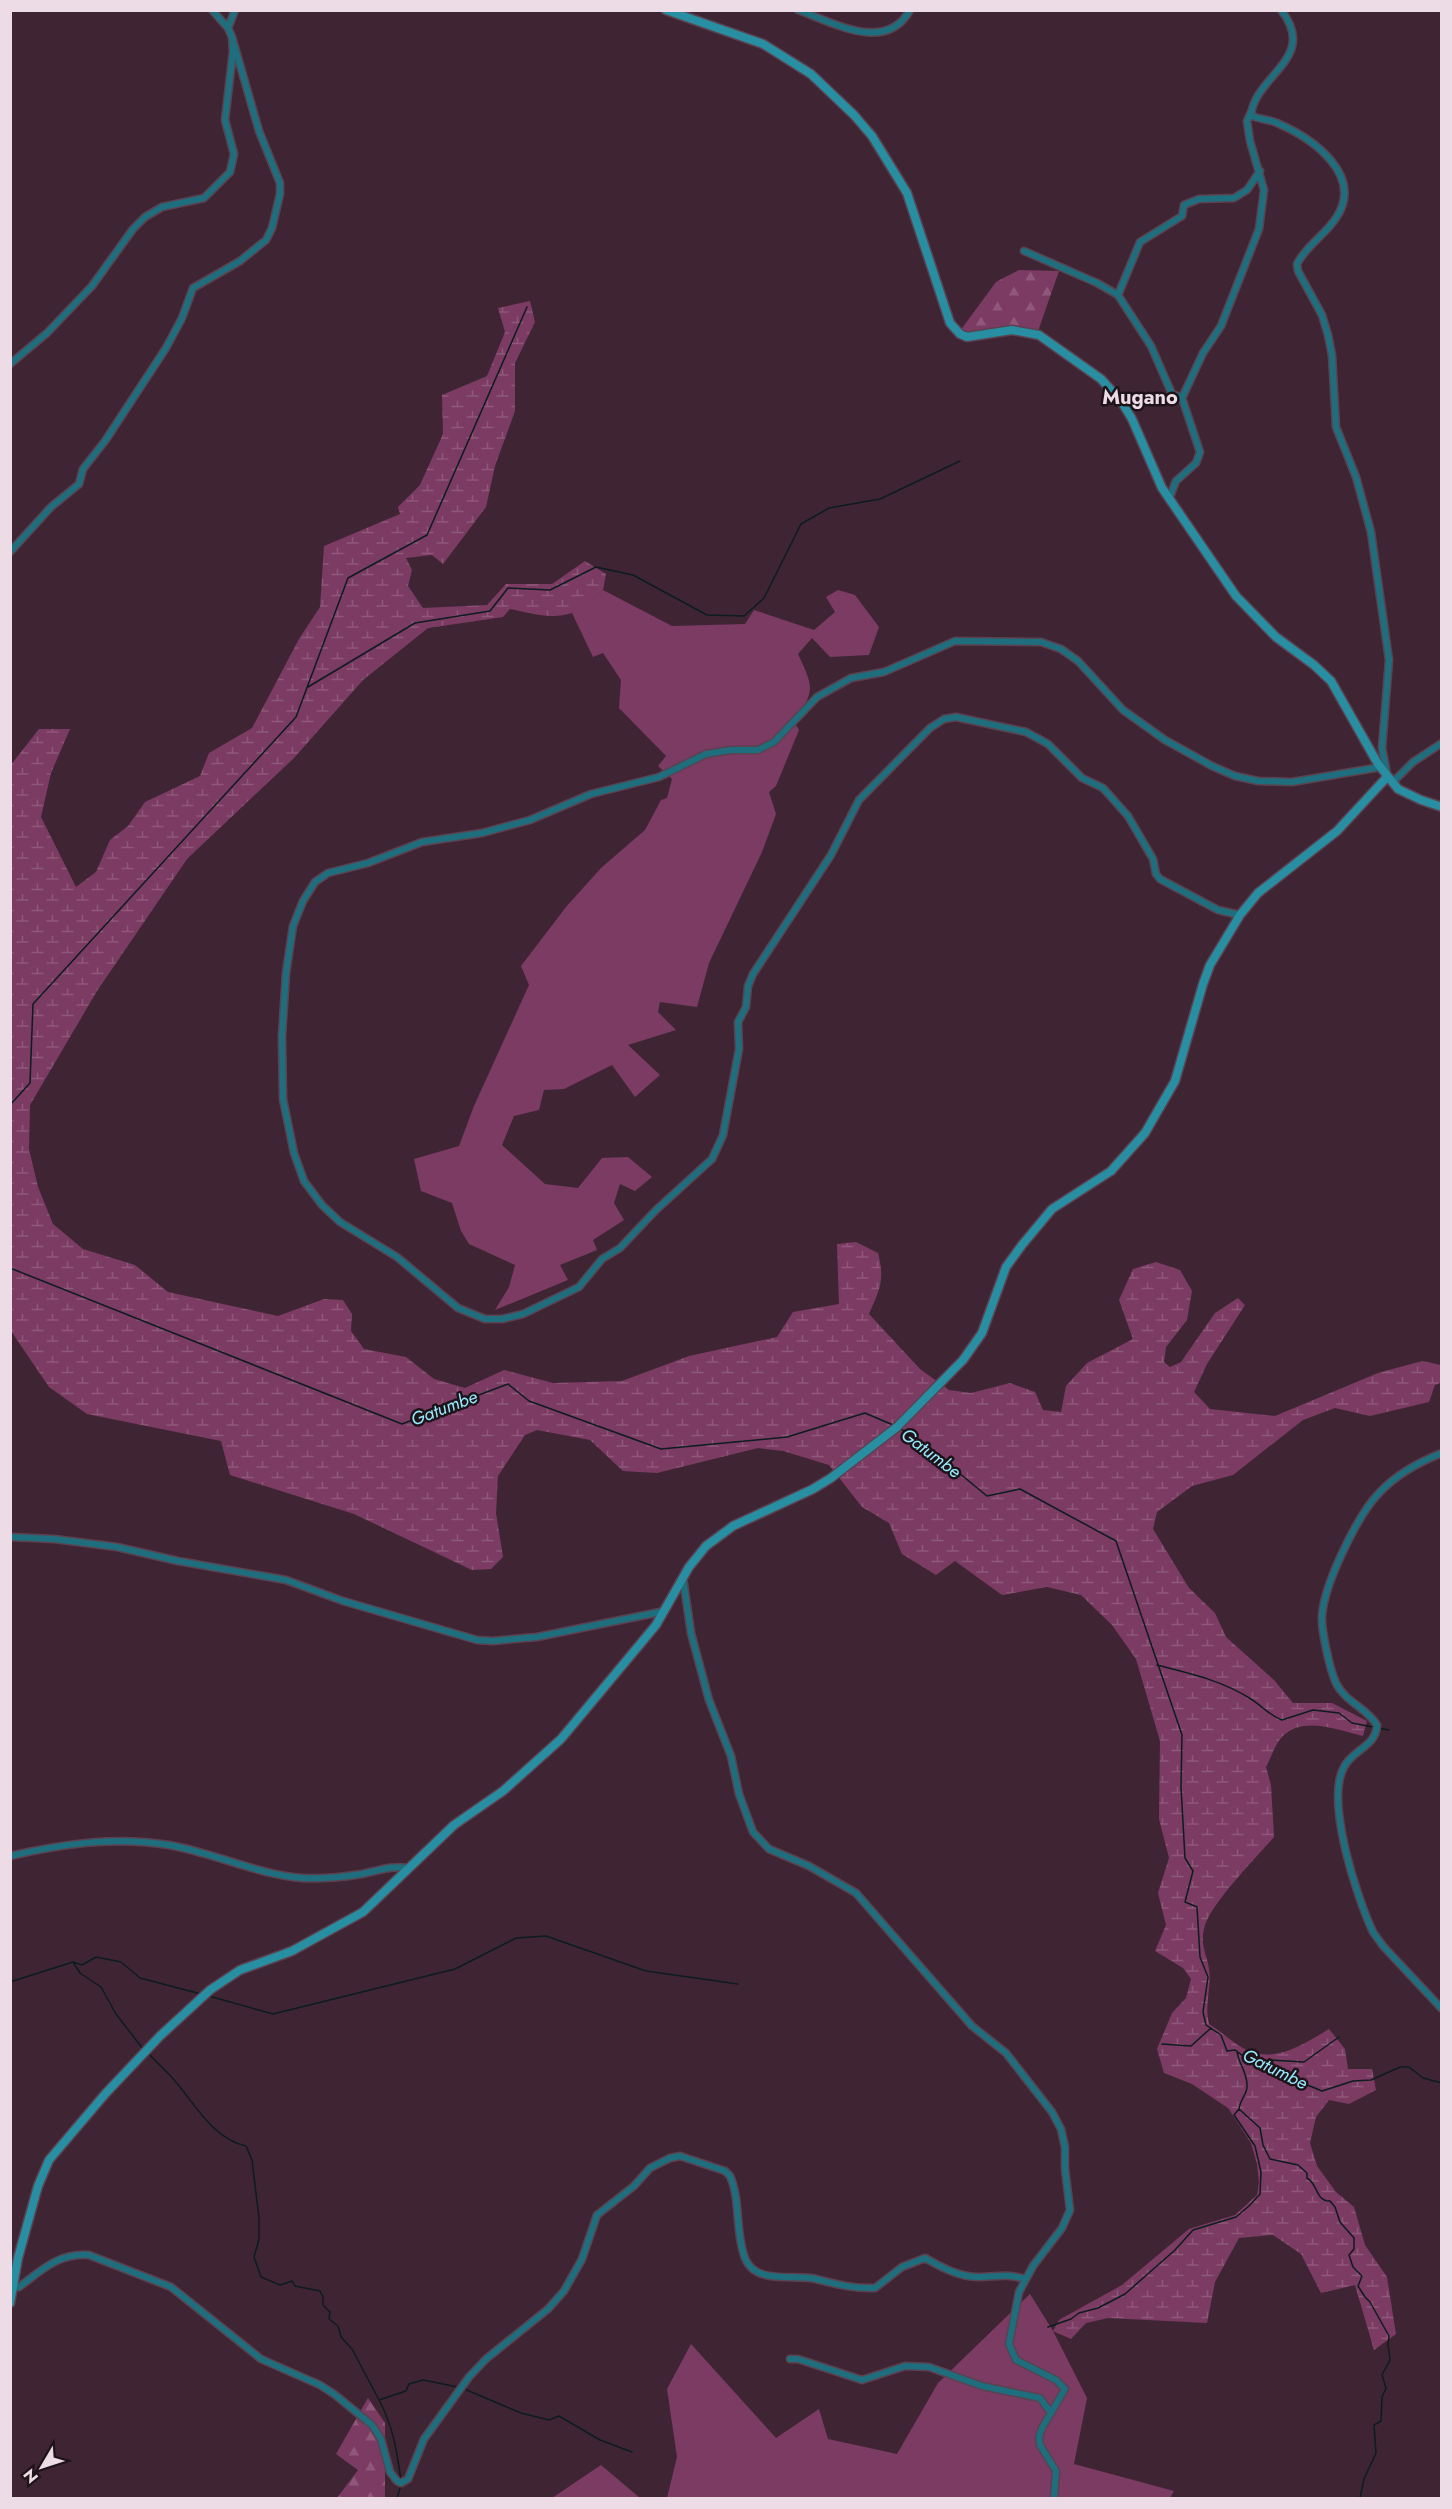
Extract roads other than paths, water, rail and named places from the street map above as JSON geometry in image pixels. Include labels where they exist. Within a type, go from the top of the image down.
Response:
[{"type":"main road","points":[[666,10],[763,44],[801,67],[835,95],[872,136],[907,193],[950,323],[954,329],[967,337],[1012,330],[1039,335],[1101,379],[1121,401],[1132,419],[1155,476],[1169,499],[1246,608],[1276,637],[1314,665],[1331,681],[1390,780],[1403,793],[1442,807]]},
{"type":"main road","points":[[10,2302],[18,2258],[43,2173],[55,2152],[106,2092],[177,2020],[210,1990],[240,1970],[291,1951],[354,1918],[454,1825],[503,1791],[550,1751],[577,1721],[665,1611],[696,1557],[716,1537],[733,1526],[813,1489],[831,1478],[897,1427],[963,1360],[982,1333],[1006,1267],[1022,1245],[1052,1209],[1111,1171],[1144,1132],[1175,1080],[1210,965],[1240,915],[1258,893],[1344,825],[1390,780]]},
{"type":"street","points":[[10,552],[51,507],[79,484],[83,469],[105,441],[166,348],[179,325],[193,288],[240,261],[266,240],[272,228],[280,194],[280,183],[259,131],[232,37],[228,28],[212,10]]},
{"type":"street","points":[[228,28],[235,10]]},
{"type":"street","points":[[798,10],[830,25],[874,33],[886,32],[899,24],[910,10]]},
{"type":"street","points":[[1169,499],[1176,480],[1196,464],[1200,452],[1182,398],[1203,353],[1221,326],[1260,229],[1264,190],[1250,141],[1247,121],[1251,111],[1291,51],[1294,40],[1291,27],[1281,10]]},
{"type":"street","points":[[10,364],[47,333],[92,286],[125,239],[144,217],[162,207],[204,198],[230,172],[234,154],[225,117],[233,51],[232,37]]},
{"type":"street","points":[[1251,111],[1254,117],[1274,121],[1322,151],[1337,168],[1343,183],[1345,194],[1343,205],[1335,219],[1297,264],[1322,315],[1328,335],[1332,355],[1336,427],[1356,477],[1371,532],[1389,660],[1382,748],[1390,780],[1442,743]]},
{"type":"street","points":[[1118,295],[1140,242],[1182,216],[1184,205],[1199,199],[1234,198],[1247,190],[1260,171]]},
{"type":"street","points":[[1024,251],[1097,283],[1118,295],[1150,346],[1172,394],[1182,398]]},
{"type":"street","points":[[1240,915],[1218,910],[1160,879],[1156,874],[1153,859],[1128,816],[1103,788],[1082,778],[1048,744],[1017,730],[956,717],[944,719],[930,728],[858,800],[831,855],[753,974],[748,986],[746,1007],[738,1022],[739,1049],[723,1135],[712,1159],[656,1210],[620,1248],[602,1259],[579,1287],[523,1314],[484,1319],[470,1314],[445,1299],[397,1257],[340,1222],[322,1205],[304,1181],[294,1153],[283,1099],[281,1073],[286,973],[293,926],[303,901],[315,882],[322,876],[368,863],[422,842],[482,833],[530,820],[591,794],[671,772],[706,754],[765,748],[827,690],[859,676],[884,672],[948,642],[964,640],[1041,642],[1061,648],[1092,674],[1124,710],[1157,735],[1212,766],[1235,776],[1258,781],[1292,782],[1381,767]]},
{"type":"street","points":[[1442,1453],[1422,1460],[1393,1480],[1378,1494],[1335,1568],[1322,1616],[1336,1684],[1377,1725],[1375,1737],[1348,1761],[1341,1774],[1338,1800],[1342,1839],[1373,1932],[1383,1946],[1442,2009]]},
{"type":"street","points":[[10,1537],[46,1538],[117,1547],[178,1561],[286,1580],[343,1601],[477,1640],[537,1637],[665,1611]]},
{"type":"street","points":[[683,1578],[691,1633],[709,1700],[731,1756],[739,1794],[753,1832],[769,1849],[809,1866],[856,1893],[972,2026],[1006,2053],[1052,2112],[1061,2129],[1065,2147],[1070,2210],[1062,2228],[1025,2279],[1019,2292],[1009,2344],[1016,2360],[1063,2385],[1065,2389],[1064,2395],[1051,2413],[1039,2437],[1040,2445],[1056,2471],[1054,2499]]},
{"type":"street","points":[[10,1856],[82,1842],[128,1842],[168,1845],[303,1878],[342,1877],[392,1868],[407,1868]]},
{"type":"street","points":[[13,2288],[19,2287],[51,2263],[80,2255],[88,2255],[161,2282],[190,2301],[253,2354],[270,2365],[320,2385],[372,2425],[384,2446],[390,2472],[401,2483],[408,2479],[424,2439],[469,2377],[486,2359],[548,2309],[564,2291],[582,2259],[597,2214],[634,2186],[650,2168],[670,2158],[680,2156],[725,2171],[730,2176],[743,2253],[751,2269],[759,2273],[788,2279],[815,2279],[843,2286],[875,2288],[902,2267],[925,2258],[946,2270],[961,2274],[978,2277],[1003,2275],[1025,2279]]},
{"type":"street","points":[[790,2358],[862,2380],[905,2366],[928,2367],[982,2386],[1040,2398],[1051,2413]]},
{"type":"waterway","points":[[10,1105],[30,1083],[33,1004],[296,717],[348,578],[427,535],[527,307]]},
{"type":"waterway","points":[[308,687],[415,623],[490,611],[508,588],[550,590],[596,567],[633,575],[707,615],[744,616],[764,598],[801,524],[829,508],[880,499],[960,461]]},
{"type":"waterway","name":"Gatumbe","points":[[10,1268],[402,1424],[508,1384],[529,1401],[661,1449],[787,1437],[865,1413],[893,1425]]},
{"type":"waterway","name":"Gatumbe","points":[[900,1429],[913,1435],[987,1496],[1020,1489],[1116,1541],[1182,1735],[1181,1787],[1185,1858],[1193,1871],[1185,1902],[1197,1907],[1200,1957],[1208,1977],[1203,2012],[1206,2025],[1221,2035],[1227,2051],[1235,2050],[1250,2061],[1268,2066],[1276,2072],[1322,2091],[1353,2081],[1371,2080],[1400,2067],[1409,2067],[1423,2078],[1442,2083]]},
{"type":"waterway","points":[[1157,1665],[1206,1678],[1229,1687],[1282,1720],[1313,1710],[1339,1713],[1352,1723],[1373,1727]]},
{"type":"waterway","points":[[1378,1728],[1389,1730]]},
{"type":"waterway","points":[[209,1996],[273,2014],[455,1969],[516,1938],[546,1936],[646,1971],[738,1984]]},
{"type":"waterway","points":[[10,1982],[73,1962],[82,1965],[96,1957],[121,1962],[140,1978],[201,1994]]},
{"type":"waterway","points":[[73,1962],[80,1973],[101,1987],[116,2014],[143,2049]]},
{"type":"waterway","points":[[1162,2044],[1191,2046],[1211,2028]]},
{"type":"waterway","points":[[1259,2063],[1269,2060],[1304,2062],[1339,2037]]},
{"type":"waterway","points":[[1237,2051],[1247,2082],[1247,2090],[1239,2109],[1260,2128],[1263,2145],[1270,2159],[1298,2165],[1307,2173],[1307,2178],[1314,2185],[1319,2196],[1330,2201],[1335,2207],[1340,2222],[1354,2238],[1354,2249],[1349,2255],[1353,2267],[1362,2276],[1358,2286],[1389,2336],[1390,2360],[1382,2375],[1386,2388],[1382,2397],[1381,2421],[1374,2425],[1376,2453],[1364,2479],[1360,2498]]},
{"type":"waterway","points":[[149,2054],[172,2077],[214,2128],[234,2142],[246,2146],[252,2160],[259,2218],[259,2239],[254,2257],[261,2277],[280,2285],[292,2281],[295,2286],[320,2291],[323,2305],[330,2312],[329,2319],[338,2326],[341,2337],[352,2349],[379,2400],[406,2391],[409,2384],[423,2380],[458,2387]]},
{"type":"waterway","points":[[1048,2327],[1071,2319],[1079,2313],[1098,2308],[1125,2294],[1175,2250],[1193,2230],[1236,2217],[1260,2194],[1261,2172],[1255,2146],[1234,2115],[1239,2109]]},
{"type":"waterway","points":[[462,2388],[521,2413],[549,2420],[559,2416],[600,2440],[632,2452]]},
{"type":"waterway","points":[[379,2400],[394,2439],[401,2481]]},
{"type":"waterway","points":[[397,2498],[401,2485]]},
{"type":"district","name":"Mugano","points":[[1140,397]]}]
